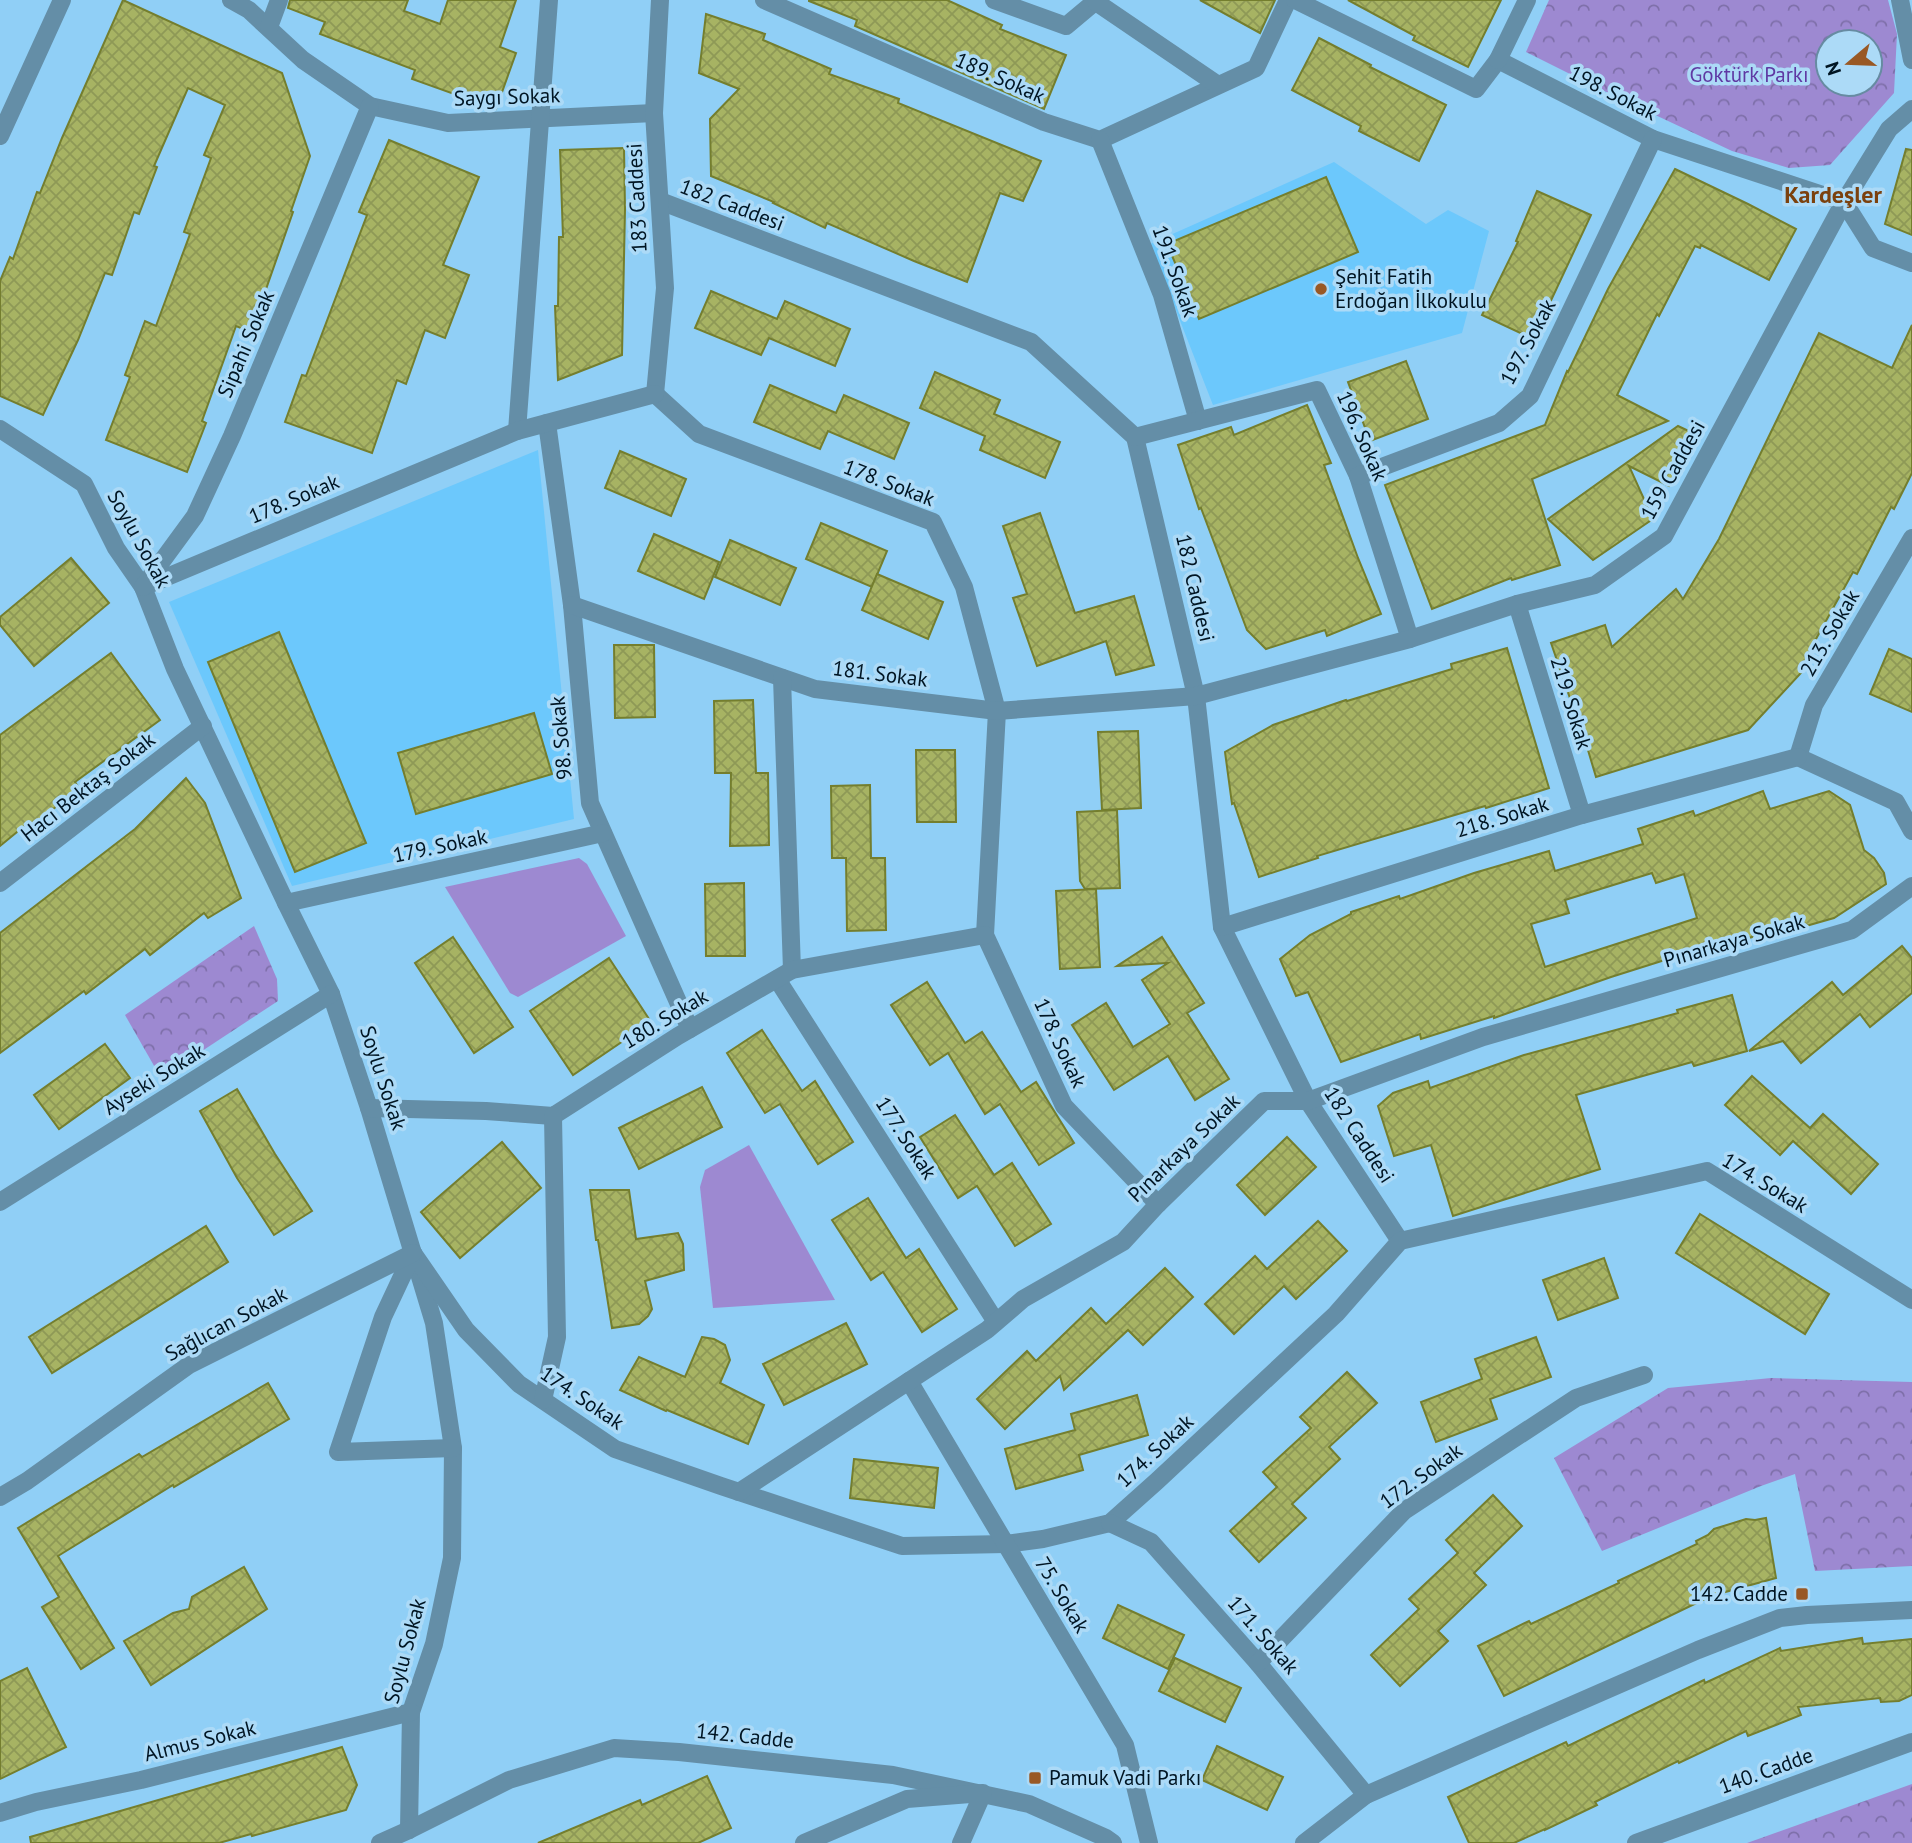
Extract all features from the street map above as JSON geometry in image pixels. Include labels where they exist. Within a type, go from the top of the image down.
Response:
[{"type":"street","points":[[0,136],[62,0]]},
{"type":"street","name":"Saygı Sokak","points":[[231,0],[249,9],[303,60],[370,106],[448,123],[654,114]]},
{"type":"street","points":[[269,27],[279,0]]},
{"type":"street","points":[[517,431],[549,0]]},
{"type":"street","name":"183 Caddesi","points":[[655,394],[665,288],[654,114],[660,0]]},
{"type":"street","name":"189. Sokak","points":[[764,0],[1044,122],[1101,140]]},
{"type":"street","points":[[994,0],[1066,26],[1096,1],[1218,85]]},
{"type":"street","points":[[1101,140],[1256,68],[1287,0]]},
{"type":"street","points":[[1295,0],[1476,89],[1498,60],[1527,0]]},
{"type":"street","points":[[1900,0],[1912,60]]},
{"type":"street","name":"198. Sokak","points":[[1498,60],[1653,139],[1844,202]]},
{"type":"street","name":"Sipahi Sokak","points":[[143,587],[195,516],[232,436],[370,106]]},
{"type":"street","name":"159 Caddesi","points":[[1196,696],[1410,639],[1517,604],[1595,585],[1664,536],[1844,202],[1889,129],[1912,108]]},
{"type":"street","name":"197. Sokak","points":[[1358,476],[1499,423],[1530,396],[1653,139]]},
{"type":"street","name":"191. Sokak","points":[[1101,140],[1162,295],[1198,421]]},
{"type":"street","name":"182 Caddesi","points":[[660,201],[1031,342],[1135,437],[1196,696],[1222,927],[1308,1101],[1400,1241]]},
{"type":"street","points":[[1844,202],[1873,248],[1912,263]]},
{"type":"street","name":"196. Sokak","points":[[1135,437],[1317,390],[1358,476],[1410,639]]},
{"type":"street","name":"178. Sokak","points":[[143,587],[517,431],[655,394],[699,434],[933,522],[964,587],[997,711],[985,935],[1064,1106],[1157,1204]]},
{"type":"street","name":"98. Sokak","points":[[547,423],[572,605],[590,803],[690,1029]]},
{"type":"street","name":"Soylu Sokak","points":[[0,429],[84,484],[116,548],[143,587],[175,669],[331,994],[369,1108],[434,1323],[453,1448],[452,1558],[434,1644],[411,1712],[409,1830]]},
{"type":"street","name":"213. Sokak","points":[[1798,757],[1814,705],[1912,538]]},
{"type":"street","name":"219. Sokak","points":[[1517,604],[1582,816]]},
{"type":"street","name":"181. Sokak","points":[[572,605],[815,689],[997,711],[1196,696]]},
{"type":"street","points":[[782,678],[784,975]]},
{"type":"street","name":"Hacı Bektaş Sokak","points":[[0,883],[202,726]]},
{"type":"street","points":[[1798,757],[1896,802],[1912,831]]},
{"type":"street","name":"218. Sokak","points":[[1222,927],[1582,816],[1798,757]]},
{"type":"street","name":"179. Sokak","points":[[286,903],[603,833]]},
{"type":"street","name":"Pınarkaya Sokak","points":[[739,1492],[987,1330],[1023,1298],[1123,1242],[1157,1204],[1264,1101],[1308,1101],[1483,1038],[1852,930],[1912,886]]},
{"type":"street","name":"180. Sokak","points":[[553,1116],[690,1029],[784,975],[985,935]]},
{"type":"street","name":"177. Sokak","points":[[784,975],[996,1322]]},
{"type":"street","name":"Ayseki Sokak","points":[[0,1202],[331,994]]},
{"type":"street","points":[[369,1108],[553,1116],[557,1336],[543,1400]]},
{"type":"street","name":"174. Sokak","points":[[413,1253],[466,1330],[519,1384],[615,1449],[902,1546],[1006,1544],[1043,1539],[1110,1523],[1336,1314],[1400,1241],[1707,1171],[1912,1300]]},
{"type":"street","points":[[413,1253],[383,1317],[338,1452],[453,1448]]},
{"type":"street","name":"Sağlıcan Sokak","points":[[0,1497],[27,1481],[189,1365],[413,1253]]},
{"type":"street","name":"172. Sokak","points":[[1258,1663],[1404,1511],[1576,1398],[1644,1375]]},
{"type":"street","name":"75. Sokak","points":[[909,1381],[1125,1745],[1149,1843]]},
{"type":"street","name":"171. Sokak","points":[[1110,1523],[1151,1542],[1258,1663],[1366,1795]]},
{"type":"street","points":[[1304,1843],[1366,1795],[1686,1655],[1780,1618],[1912,1610]]},
{"type":"street","name":"Almus Sokak","points":[[0,1814],[36,1801],[141,1780],[411,1712]]},
{"type":"street","name":"140. Cadde","points":[[1636,1843],[1912,1742]]},
{"type":"street","name":"142. Cadde","points":[[380,1843],[509,1780],[614,1748],[679,1752],[894,1775],[1029,1804],[1113,1843]]},
{"type":"street","points":[[804,1843],[906,1799],[983,1793],[961,1843]]},
{"type":"shaded area","name":"Şehit Fatih Erdoğan İlkokulu","points":[[1334,162],[1426,224],[1448,210],[1489,231],[1462,333],[1213,405],[1150,244]]},
{"type":"shaded area","points":[[538,450],[574,819],[292,886],[169,602]]},
{"type":"green space","name":"Göktürk Parkı","points":[[1549,0],[1888,0],[1897,34],[1894,93],[1830,165],[1789,168],[1732,151],[1526,52]]},
{"type":"green space","points":[[579,858],[587,864],[626,936],[518,997],[510,993],[445,887]]},
{"type":"green space","points":[[254,926],[277,979],[278,1001],[161,1078],[125,1015]]},
{"type":"green space","points":[[749,1145],[835,1300],[713,1308],[700,1187],[705,1170]]},
{"type":"green space","points":[[1771,1378],[1912,1382],[1912,1566],[1815,1571],[1795,1474],[1602,1551],[1554,1458],[1668,1388]]},
{"type":"green space","points":[[1912,1784],[1912,1843],[1747,1843]]},
{"type":"building","points":[[123,0],[282,73],[310,156],[251,332],[236,326],[202,421],[206,423],[187,472],[106,440],[130,377],[125,375],[145,321],[156,326],[190,234],[184,232],[211,158],[204,155],[225,105],[188,88],[154,166],[157,167],[139,214],[134,212],[112,275],[105,273],[43,415],[0,396],[0,281],[10,257],[13,259],[37,192],[40,193]]},
{"type":"building","points":[[290,0],[408,0],[404,11],[440,24],[448,0],[516,0],[500,47],[516,53],[496,109],[412,79],[415,70],[320,34],[325,22],[288,8]]},
{"type":"building","points":[[809,0],[947,0],[1002,25],[1000,29],[1066,55],[1044,109],[855,26],[857,20]]},
{"type":"building","points":[[1200,0],[1275,0],[1260,33]]},
{"type":"building","points":[[1348,0],[1501,0],[1468,67],[1413,40],[1415,36]]},
{"type":"building","points":[[706,14],[765,34],[763,40],[831,69],[829,74],[899,99],[898,103],[1041,161],[1023,201],[1000,193],[967,282],[827,223],[825,228],[774,202],[711,176],[710,119],[739,89],[699,73]]},
{"type":"building","points":[[1319,38],[1446,105],[1419,161],[1359,131],[1361,126],[1292,90]]},
{"type":"building","points":[[389,140],[479,177],[443,265],[469,275],[445,338],[425,330],[406,384],[397,380],[372,453],[285,422],[302,375],[306,376],[367,215],[359,212]]},
{"type":"building","points":[[624,148],[622,355],[558,380],[555,306],[558,306],[559,237],[563,237],[560,150]]},
{"type":"building","points":[[1906,149],[1912,150],[1912,235],[1885,224]]},
{"type":"building","points":[[1675,169],[1796,229],[1769,280],[1701,245],[1700,248],[1695,246],[1659,316],[1657,314],[1617,395],[1668,421],[1532,479],[1560,565],[1512,580],[1511,578],[1432,609],[1385,485],[1545,425],[1567,371],[1608,289]]},
{"type":"building","points":[[1326,177],[1358,252],[1199,319],[1167,244]]},
{"type":"building","points":[[1537,191],[1591,215],[1533,339],[1482,315],[1518,242],[1516,241]]},
{"type":"building","points":[[711,291],[777,319],[785,301],[850,329],[835,366],[769,338],[761,355],[695,328]]},
{"type":"building","points":[[1912,325],[1912,473],[1894,509],[1891,507],[1857,574],[1853,572],[1806,657],[1812,661],[1748,730],[1596,777],[1574,703],[1572,704],[1551,643],[1605,625],[1612,647],[1676,589],[1683,599],[1719,539],[1819,333],[1892,368]]},
{"type":"building","points":[[1406,361],[1428,419],[1370,441],[1348,382]]},
{"type":"building","points":[[935,372],[1000,400],[994,414],[1060,442],[1045,478],[980,450],[985,436],[920,408]]},
{"type":"building","points":[[770,385],[836,413],[844,395],[909,423],[894,459],[828,431],[820,449],[754,422]]},
{"type":"building","points":[[1307,405],[1331,463],[1324,465],[1381,614],[1327,636],[1325,630],[1266,649],[1247,630],[1201,508],[1199,509],[1178,445],[1231,427],[1234,435]]},
{"type":"building","points":[[1678,426],[1695,434],[1669,486],[1629,466],[1653,519],[1593,560],[1548,519]]},
{"type":"building","points":[[620,451],[686,479],[671,516],[605,488]]},
{"type":"building","points":[[1040,513],[1075,613],[1134,596],[1154,665],[1116,675],[1106,641],[1037,666],[1013,598],[1027,594],[1003,526]]},
{"type":"building","points":[[821,523],[887,551],[872,587],[806,559]]},
{"type":"building","points":[[654,534],[719,562],[704,599],[638,571]]},
{"type":"building","points":[[730,540],[796,568],[780,605],[715,577]]},
{"type":"building","points":[[71,558],[109,603],[34,666],[0,625],[0,617]]},
{"type":"building","points":[[877,574],[943,602],[928,639],[862,610]]},
{"type":"building","points":[[279,632],[366,843],[295,872],[208,662]]},
{"type":"building","points":[[614,645],[654,645],[655,717],[615,718]]},
{"type":"building","points":[[1507,648],[1549,788],[1317,856],[1318,858],[1259,877],[1234,803],[1232,804],[1225,752],[1273,725],[1452,669],[1451,664]]},
{"type":"building","points":[[1889,649],[1912,659],[1912,712],[1870,694]]},
{"type":"building","points":[[111,653],[160,720],[75,782],[79,788],[31,827],[28,823],[0,846],[0,735]]},
{"type":"building","points":[[753,700],[756,773],[768,773],[769,845],[730,846],[731,773],[715,773],[714,701]]},
{"type":"building","points":[[534,713],[552,774],[416,814],[398,753]]},
{"type":"building","points":[[1138,731],[1141,808],[1102,810],[1098,732]]},
{"type":"building","points":[[916,750],[955,750],[956,822],[917,822]]},
{"type":"building","points":[[186,778],[205,803],[241,898],[208,918],[204,913],[150,955],[145,949],[86,994],[84,991],[0,1053],[0,933],[135,829]]},
{"type":"building","points":[[870,785],[871,858],[885,858],[886,930],[847,931],[846,858],[832,858],[831,786]]},
{"type":"building","points":[[1763,791],[1770,809],[1829,791],[1850,805],[1864,850],[1874,858],[1884,873],[1886,884],[1834,918],[1785,932],[1784,928],[1707,950],[1706,947],[1494,1018],[1421,1039],[1420,1034],[1341,1062],[1308,992],[1296,996],[1280,959],[1310,935],[1351,912],[1549,851],[1555,871],[1643,844],[1638,829],[1693,811],[1695,816]],"holes":[[[1652,873],[1656,883],[1684,874],[1697,918],[1545,967],[1531,924],[1569,913],[1565,900]]]},
{"type":"building","points":[[1117,810],[1120,888],[1085,889],[1080,881],[1077,812]]},
{"type":"building","points":[[744,883],[745,956],[706,956],[705,884]]},
{"type":"building","points":[[1096,889],[1100,967],[1060,969],[1056,891]]},
{"type":"building","points":[[453,937],[513,1027],[474,1053],[415,963]]},
{"type":"building","points":[[1162,937],[1204,1003],[1187,1013],[1229,1079],[1195,1100],[1168,1056],[1114,1090],[1072,1025],[1106,1003],[1133,1047],[1170,1024],[1142,980],[1168,963],[1117,966]]},
{"type":"building","points":[[1902,946],[1912,958],[1912,993],[1870,1027],[1860,1014],[1801,1063],[1783,1041],[1749,1051],[1832,982],[1843,995]]},
{"type":"building","points":[[609,958],[651,1022],[573,1075],[530,1011]]},
{"type":"building","points":[[927,982],[965,1043],[982,1032],[1021,1092],[1036,1082],[1074,1143],[1039,1165],[1000,1104],[985,1114],[948,1053],[930,1065],[891,1005]]},
{"type":"building","points":[[1732,995],[1747,1051],[1694,1066],[1692,1062],[1576,1095],[1600,1169],[1453,1216],[1431,1145],[1394,1156],[1378,1106],[1393,1093],[1428,1081],[1430,1088],[1524,1055],[1678,1013],[1677,1010]]},
{"type":"building","points":[[762,1030],[802,1091],[815,1081],[853,1142],[818,1164],[780,1104],[765,1113],[727,1053]]},
{"type":"building","points":[[105,1044],[130,1078],[59,1129],[34,1095]]},
{"type":"building","points":[[1752,1076],[1810,1128],[1823,1114],[1878,1164],[1851,1194],[1793,1141],[1780,1155],[1725,1105]]},
{"type":"building","points":[[702,1087],[722,1127],[639,1169],[619,1128]]},
{"type":"building","points":[[237,1089],[312,1211],[274,1235],[237,1178],[200,1111]]},
{"type":"building","points":[[955,1115],[994,1175],[1012,1163],[1051,1224],[1015,1246],[977,1186],[958,1198],[920,1137]]},
{"type":"building","points":[[1287,1137],[1316,1167],[1265,1215],[1237,1185]]},
{"type":"building","points":[[502,1142],[541,1188],[460,1258],[421,1212]]},
{"type":"building","points":[[590,1190],[629,1190],[636,1239],[678,1233],[683,1244],[684,1270],[645,1281],[652,1309],[639,1324],[612,1328]]},
{"type":"building","points":[[868,1198],[906,1258],[919,1249],[957,1309],[922,1332],[883,1272],[871,1280],[832,1220]]},
{"type":"building","points":[[1700,1214],[1829,1294],[1805,1334],[1676,1253]]},
{"type":"building","points":[[1318,1221],[1347,1251],[1296,1299],[1284,1286],[1234,1334],[1205,1304],[1255,1256],[1267,1269]]},
{"type":"building","points":[[206,1226],[228,1262],[52,1373],[29,1337]]},
{"type":"building","points":[[1604,1258],[1618,1298],[1558,1320],[1543,1280]]},
{"type":"building","points":[[1165,1268],[1193,1297],[1143,1345],[1128,1330],[1064,1390],[1060,1376],[1005,1429],[977,1399],[1027,1351],[1036,1361],[1091,1308],[1106,1324]]},
{"type":"building","points":[[846,1323],[867,1364],[784,1405],[763,1364]]},
{"type":"building","points":[[702,1337],[725,1345],[730,1360],[720,1383],[764,1405],[748,1444],[620,1390],[639,1357],[685,1377]]},
{"type":"building","points":[[1536,1337],[1551,1377],[1490,1399],[1497,1419],[1436,1442],[1421,1402],[1482,1379],[1475,1359]]},
{"type":"building","points":[[1347,1372],[1377,1403],[1329,1447],[1340,1459],[1292,1504],[1306,1518],[1259,1562],[1230,1531],[1277,1487],[1263,1472],[1311,1428],[1300,1417]]},
{"type":"building","points":[[268,1383],[289,1419],[174,1487],[173,1485],[58,1556],[114,1648],[81,1669],[42,1607],[59,1597],[18,1528],[139,1454],[142,1457]]},
{"type":"building","points":[[1137,1395],[1148,1435],[1079,1455],[1083,1470],[1016,1489],[1005,1449],[1075,1430],[1071,1414]]},
{"type":"building","points":[[854,1459],[938,1468],[934,1508],[850,1498]]},
{"type":"building","points":[[1493,1495],[1522,1526],[1474,1573],[1486,1585],[1438,1631],[1448,1641],[1400,1686],[1371,1655],[1419,1609],[1409,1599],[1458,1553],[1446,1540]]},
{"type":"building","points":[[1766,1518],[1776,1578],[1711,1596],[1504,1696],[1478,1646],[1619,1583],[1618,1581],[1697,1544],[1696,1541],[1714,1529],[1746,1519]]},
{"type":"building","points":[[244,1567],[267,1609],[151,1685],[124,1641],[173,1613],[189,1609],[192,1597]]},
{"type":"building","points":[[1118,1605],[1184,1635],[1168,1669],[1103,1638]]},
{"type":"building","points":[[1862,1638],[1863,1644],[1912,1639],[1912,1695],[1899,1701],[1881,1702],[1880,1698],[1798,1707],[1801,1715],[1748,1736],[1746,1731],[1679,1763],[1678,1761],[1595,1802],[1597,1805],[1514,1843],[1469,1843],[1448,1797],[1566,1742],[1568,1746],[1704,1680],[1705,1683],[1780,1648],[1781,1651]]},
{"type":"building","points":[[1175,1658],[1241,1688],[1225,1722],[1159,1691]]},
{"type":"building","points":[[27,1668],[66,1747],[0,1779],[0,1681]]},
{"type":"building","points":[[1217,1746],[1283,1777],[1267,1810],[1202,1780]]},
{"type":"building","points":[[342,1747],[357,1785],[346,1810],[219,1843],[31,1843],[30,1837]]},
{"type":"building","points":[[707,1776],[731,1828],[698,1843],[538,1843],[640,1800],[642,1805]]},
{"type":"place","name":"Şehit Fatih Erdoğan İlkokulu","points":[[1321,289]]},
{"type":"place","name":"142. Cadde","points":[[1802,1594]]},
{"type":"place","name":"Pamuk Vadi Parkı","points":[[1035,1778]]},
{"type":"district","name":"Kardeşler","points":[[1833,195]]}]
